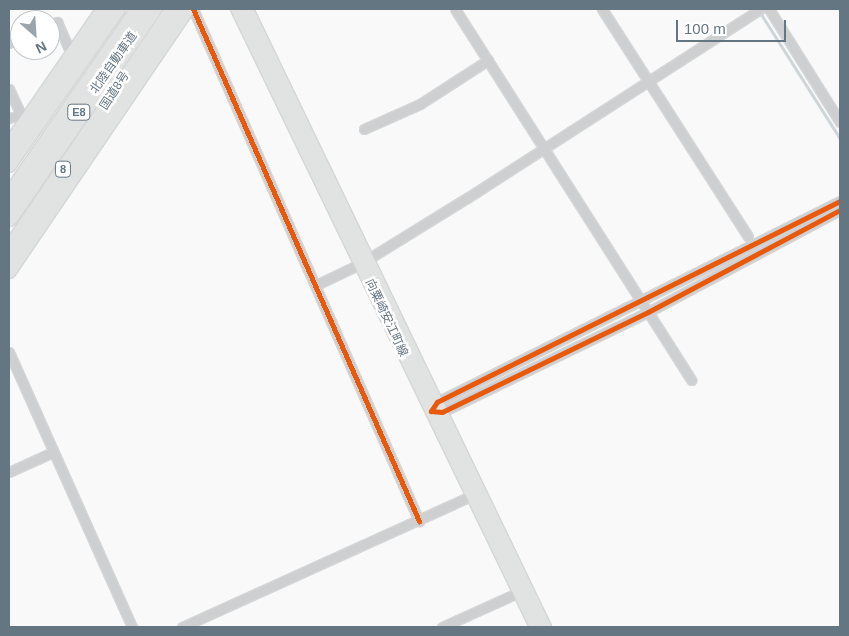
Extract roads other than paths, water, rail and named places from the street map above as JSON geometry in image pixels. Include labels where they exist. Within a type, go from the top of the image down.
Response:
[{"type":"highway","points":[[9,165],[104,9]]},
{"type":"highway","points":[[9,146],[25,114],[118,9]]},
{"type":"highway","name":"北陸自動車道","points":[[11,210],[29,165],[138,9]]},
{"type":"highway","name":"北陸自動車道","points":[[11,210],[153,9]]},
{"type":"highway","name":"国道8号","points":[[9,249],[116,88],[172,9]]},
{"type":"highway","points":[[9,271],[187,9]]},
{"type":"highway","points":[[9,190],[29,165]]},
{"type":"main road","name":"向粟崎安江町線","points":[[237,9],[364,260]]},
{"type":"main road","name":"向粟崎安江町線","points":[[247,9],[522,591],[536,627]]},
{"type":"main road","name":"向粟崎安江町線","points":[[522,591],[545,627]]},
{"type":"street","points":[[193,9],[419,521]]},
{"type":"street","points":[[455,9],[691,380]]},
{"type":"street","points":[[602,9],[748,236]]},
{"type":"street","points":[[769,9],[837,109],[840,122]]},
{"type":"street","points":[[316,285],[364,260],[544,148],[758,10]]},
{"type":"street","points":[[60,29],[73,61]]},
{"type":"street","points":[[364,129],[420,104],[488,60]]},
{"type":"street","points":[[9,89],[25,114],[9,118]]},
{"type":"street","points":[[436,409],[840,201]]},
{"type":"street","points":[[436,409],[648,312],[840,210]]},
{"type":"street","points":[[9,352],[132,627]]},
{"type":"street","points":[[9,472],[53,452]]},
{"type":"street","points":[[182,627],[476,494]]},
{"type":"street","points":[[442,627],[522,591]]},
{"type":"waterway","points":[[760,12],[840,138]]}]
